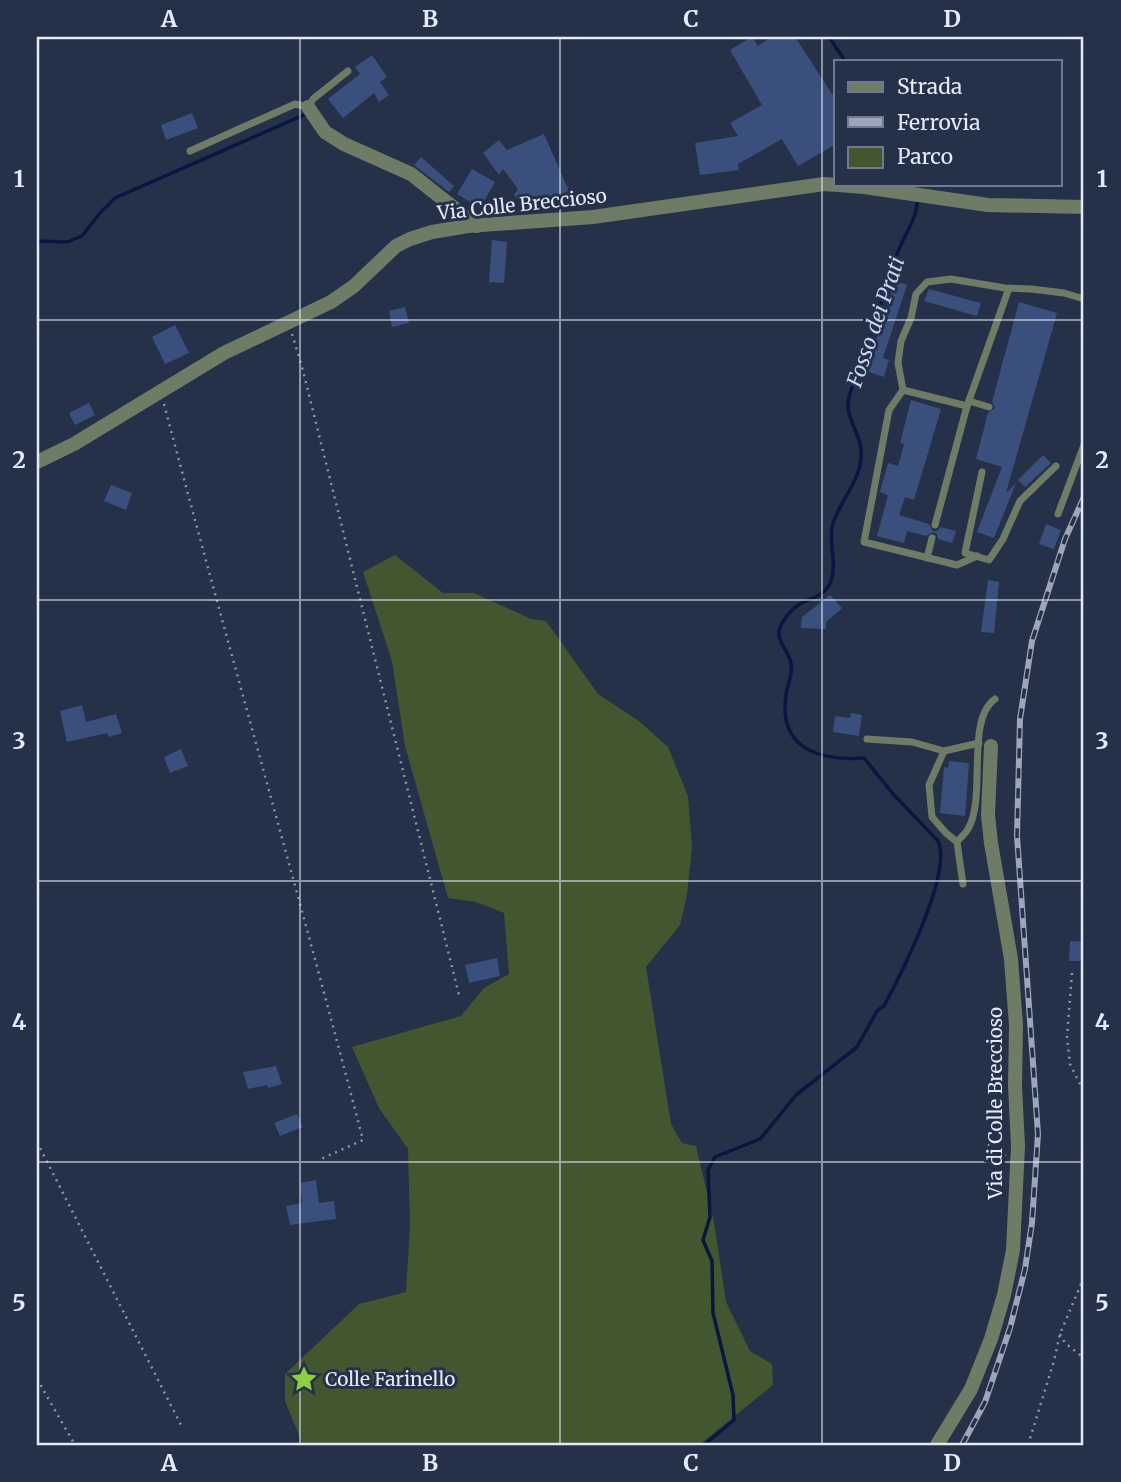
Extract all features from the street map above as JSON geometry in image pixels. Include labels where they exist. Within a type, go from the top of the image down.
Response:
[{"type":"street","points":[[308,107],[325,132],[344,144],[411,174],[477,226]]},
{"type":"street","name":"Via Colle Breccioso","points":[[37,462],[74,444],[234,347],[346,293],[405,241],[441,230],[593,217],[834,185]]},
{"type":"street","name":"Via Colle Breccioso","points":[[855,186],[994,206],[1084,207]]},
{"type":"street","name":"Via di Colle Breccioso","points":[[937,1445],[971,1388],[991,1339],[1013,1250],[1017,1157],[1016,1026],[1011,959],[988,816],[985,745]]},
{"type":"lane","points":[[190,151],[295,104],[308,107],[313,99],[348,71]]},
{"type":"lane","points":[[977,556],[957,565],[864,542],[889,410],[903,390],[898,363],[901,341],[916,294],[927,282],[951,279],[1064,293],[1084,299]]},
{"type":"lane","points":[[935,525],[968,404],[1009,288]]},
{"type":"lane","points":[[903,390],[989,407]]},
{"type":"lane","points":[[1058,514],[1084,445],[1076,439]]},
{"type":"lane","points":[[982,472],[965,553],[989,559],[1003,539],[1020,501],[1056,466]]},
{"type":"lane","points":[[927,558],[932,538]]},
{"type":"lane","points":[[957,842],[969,828],[985,745],[982,721],[988,704],[995,699]]},
{"type":"lane","points":[[867,739],[912,742],[944,751],[985,745]]},
{"type":"lane","points":[[944,751],[929,785],[932,817],[957,842],[962,884]]},
{"type":"path","points":[[288,323],[306,380],[460,999]]},
{"type":"path","points":[[161,392],[267,790],[306,919],[363,1140],[321,1159]]},
{"type":"path","points":[[1072,973],[1067,1037],[1070,1064],[1084,1092]]},
{"type":"path","points":[[37,1142],[181,1425]]},
{"type":"path","points":[[988,1144],[999,1153],[1017,1157]]},
{"type":"path","points":[[1028,1445],[1060,1334],[1084,1277]]},
{"type":"path","points":[[1060,1334],[1065,1343],[1084,1358]]},
{"type":"path","points":[[37,1379],[75,1445]]},
{"type":"green space","points":[[395,555],[443,593],[474,593],[531,619],[546,621],[598,694],[639,721],[668,747],[688,796],[692,847],[687,895],[680,925],[646,967],[671,1124],[682,1143],[696,1146],[714,1222],[726,1302],[750,1351],[772,1364],[773,1385],[699,1445],[303,1445],[285,1401],[285,1374],[359,1304],[406,1292],[410,1226],[408,1149],[379,1108],[352,1047],[461,1016],[484,988],[509,974],[504,913],[476,902],[448,898],[405,746],[392,661],[363,572]]},
{"type":"building","points":[[752,37],[758,46],[771,37],[795,37],[834,97],[834,145],[798,166],[782,139],[738,164],[739,170],[700,175],[695,143],[738,136],[730,123],[762,105],[730,50]]},
{"type":"building","points":[[372,55],[387,77],[380,82],[389,95],[379,102],[374,93],[343,118],[328,99],[360,74],[355,67]]},
{"type":"building","points":[[192,113],[198,128],[166,140],[161,125]]},
{"type":"building","points":[[544,134],[569,191],[540,203],[535,212],[531,212],[524,208],[514,195],[518,189],[503,169],[499,175],[483,153],[499,140],[507,150]]},
{"type":"building","points":[[421,157],[454,186],[449,192],[414,165]]},
{"type":"building","points":[[472,169],[495,182],[480,208],[457,194]]},
{"type":"building","points":[[492,240],[507,242],[504,283],[489,282]]},
{"type":"building","points":[[895,281],[907,285],[883,358],[889,360],[884,377],[866,371]]},
{"type":"building","points":[[929,289],[981,303],[977,316],[924,301]]},
{"type":"building","points":[[1019,302],[1057,313],[1006,493],[1016,483],[994,538],[977,532],[1002,467],[976,459],[988,413],[995,408],[992,402]]},
{"type":"building","points":[[405,307],[409,323],[392,327],[389,311]]},
{"type":"building","points":[[175,325],[189,353],[165,364],[152,337]]},
{"type":"building","points":[[911,400],[941,409],[914,500],[905,497],[899,515],[929,524],[933,531],[941,527],[956,531],[952,543],[938,539],[933,532],[926,536],[907,531],[904,543],[877,536],[888,495],[880,492],[888,463],[898,466],[904,444],[900,443]]},
{"type":"building","points":[[89,403],[95,415],[75,425],[69,413]]},
{"type":"building","points":[[1043,455],[1051,463],[1025,487],[1018,480]]},
{"type":"building","points":[[111,485],[132,493],[126,510],[104,501]]},
{"type":"building","points":[[1046,524],[1061,530],[1054,549],[1039,544]]},
{"type":"building","points":[[988,580],[999,582],[994,633],[981,632]]},
{"type":"building","points":[[830,595],[842,608],[826,622],[826,629],[801,628],[802,617]]},
{"type":"building","points":[[82,705],[86,722],[116,714],[122,733],[109,737],[107,733],[67,742],[60,711]]},
{"type":"building","points":[[851,713],[862,715],[859,736],[833,732],[835,716],[850,718]]},
{"type":"building","points":[[181,749],[188,766],[170,773],[164,757]]},
{"type":"building","points":[[949,761],[969,763],[965,816],[940,813],[944,767],[948,768]]},
{"type":"building","points":[[1070,941],[1084,942],[1083,961],[1069,961]]},
{"type":"building","points":[[497,958],[500,976],[469,983],[465,965]]},
{"type":"building","points":[[276,1066],[282,1084],[248,1089],[243,1072]]},
{"type":"building","points":[[297,1114],[303,1127],[280,1136],[274,1123]]},
{"type":"building","points":[[316,1180],[319,1203],[334,1201],[336,1219],[290,1225],[286,1206],[302,1203],[300,1183]]},
{"type":"waterway","name":"Fosso dei Prati","points":[[829,37],[844,60]]},
{"type":"waterway","points":[[37,241],[67,242],[82,236],[115,198],[306,114]]},
{"type":"waterway","name":"Fosso dei Prati","points":[[704,1445],[734,1420],[733,1395],[713,1313],[712,1261],[703,1240],[710,1217],[708,1170],[715,1157],[760,1139],[796,1095],[857,1047],[877,1011],[884,1006],[901,972],[923,924],[938,876],[941,856],[938,841],[894,795],[864,758],[818,754],[796,739],[789,728],[785,713],[791,664],[779,636],[781,625],[791,612],[798,605],[822,593],[831,581],[832,528],[861,461],[860,443],[849,415],[849,398],[895,259],[914,217],[917,198]]},
{"type":"railway","points":[[962,1445],[985,1402],[1010,1328],[1025,1269],[1032,1223],[1038,1134],[1017,836],[1020,719],[1032,641],[1065,539],[1084,497]]},
{"type":"place","name":"Colle Farinello","points":[[304,1379]]}]
